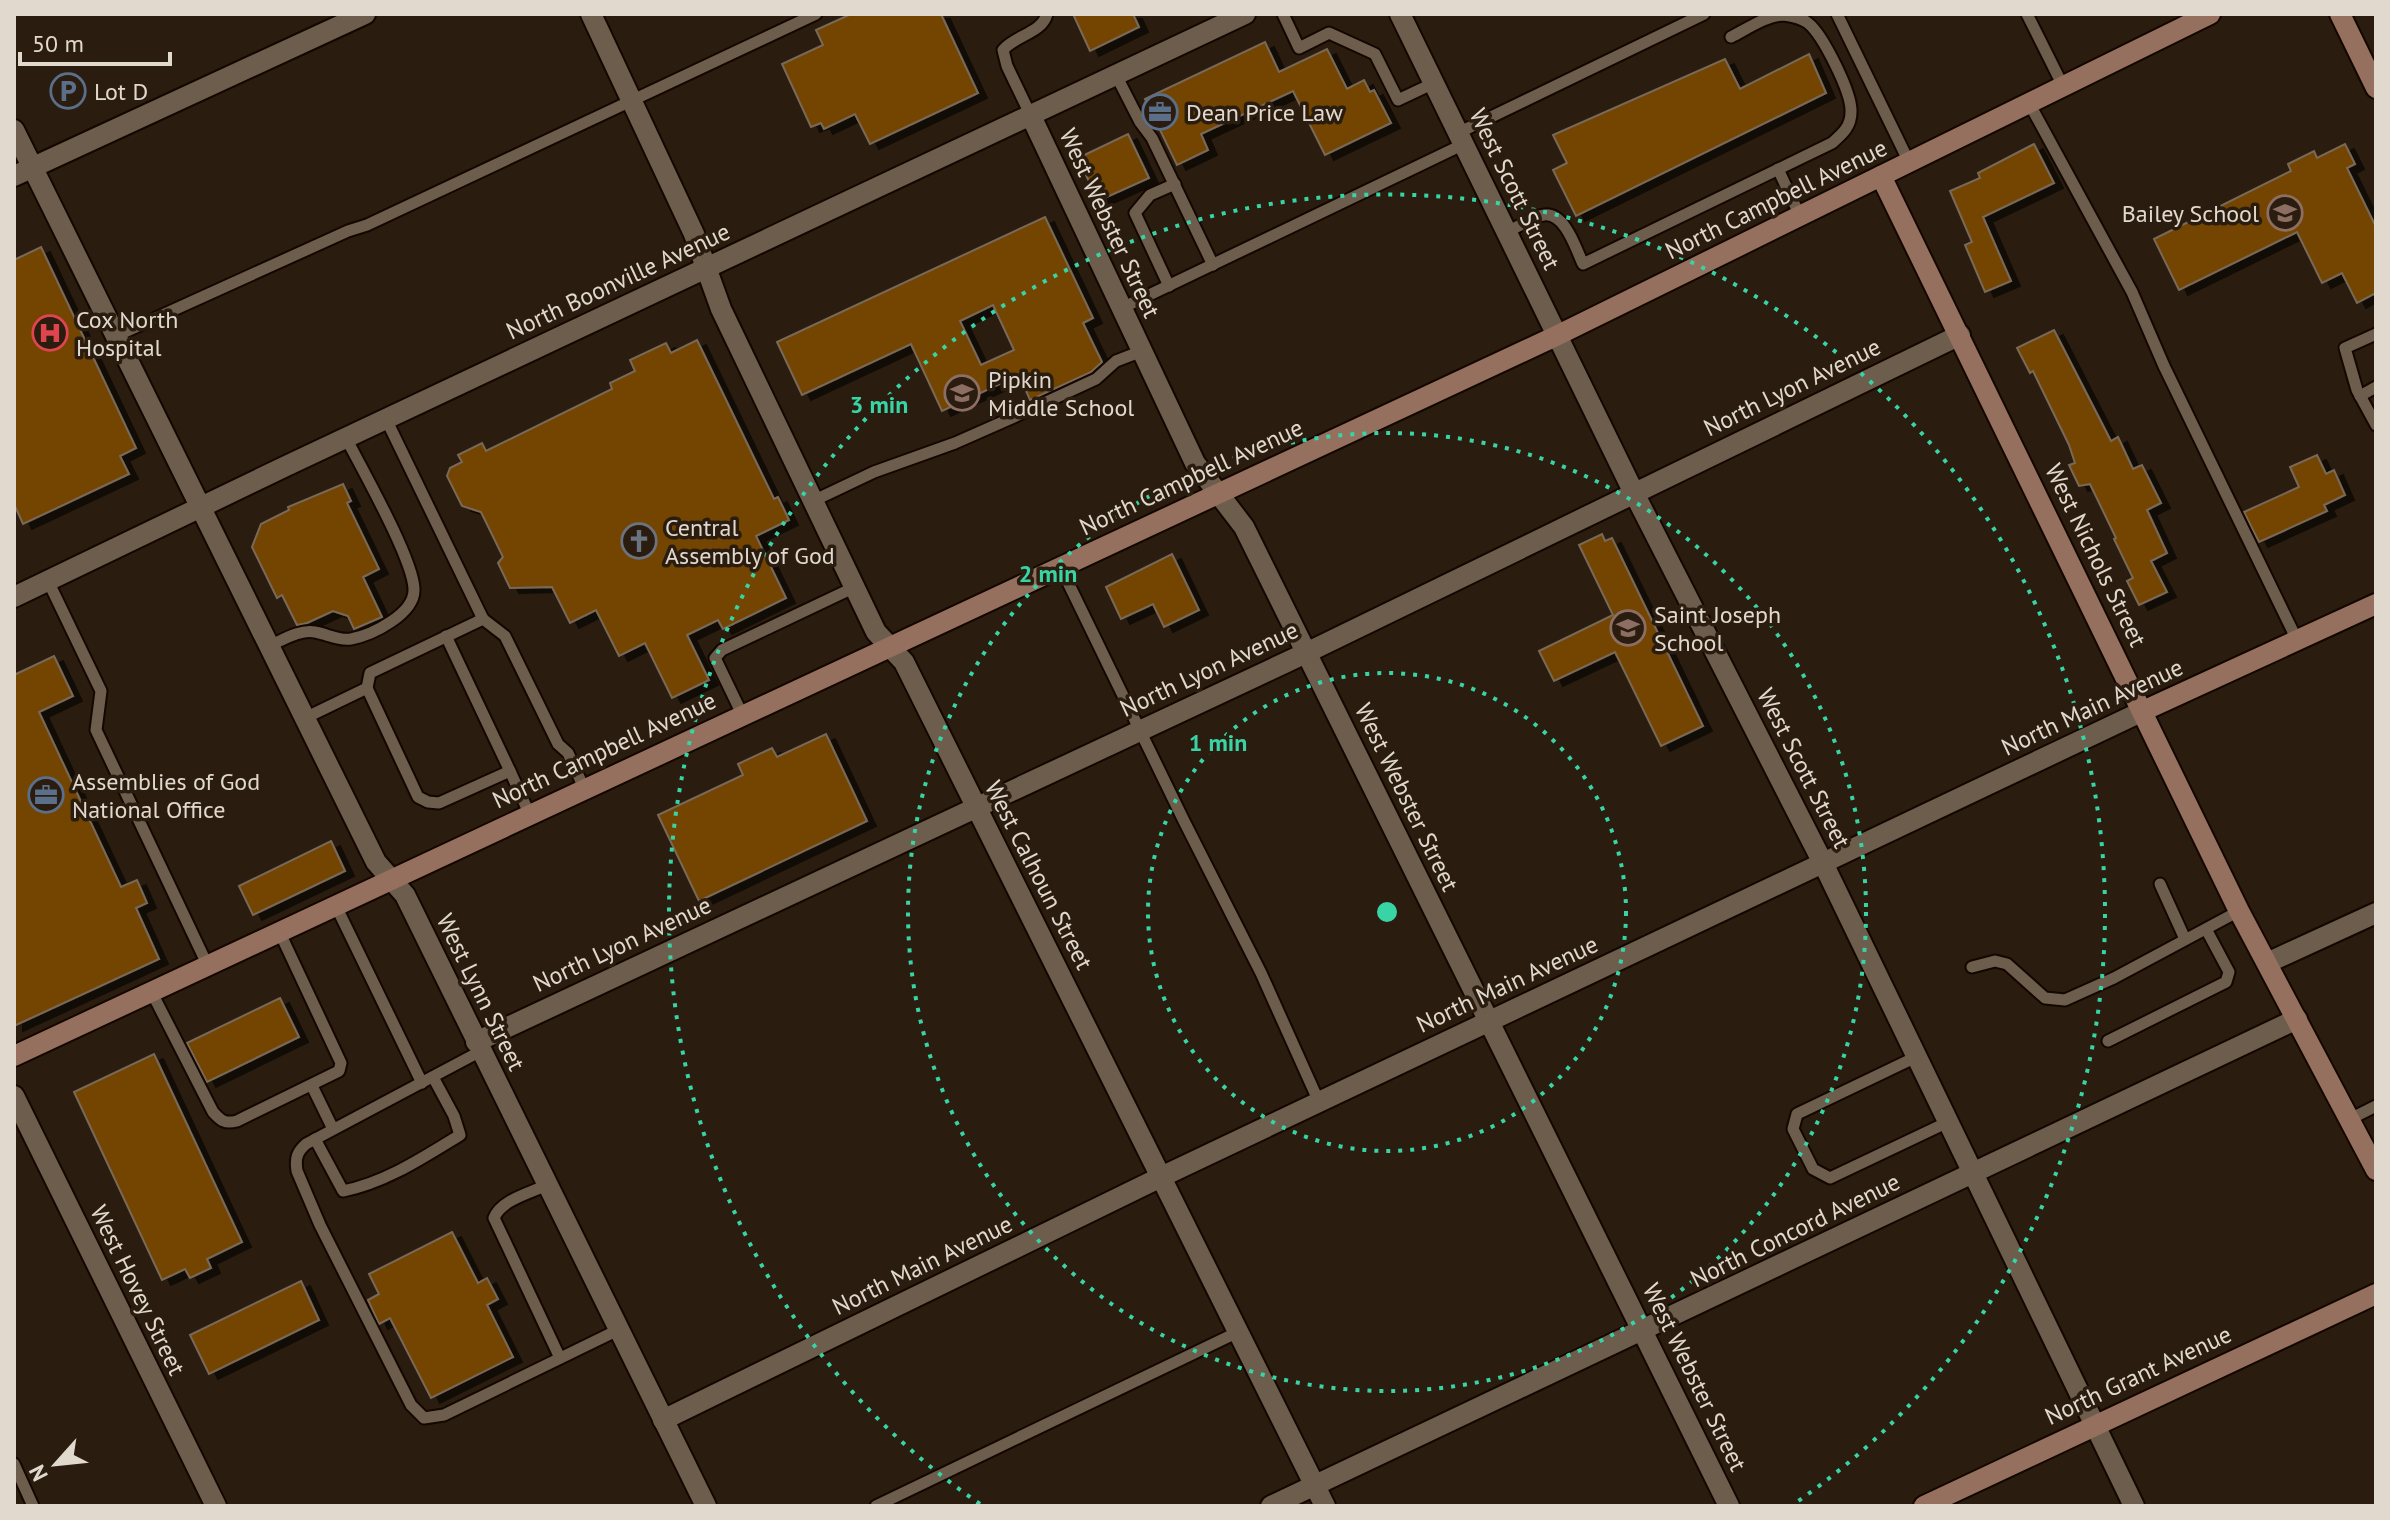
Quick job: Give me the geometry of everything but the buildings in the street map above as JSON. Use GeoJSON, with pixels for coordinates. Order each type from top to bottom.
{"type":"FeatureCollection","features":[{"type":"Feature","properties":{"kind":"main road","name":"North Campbell Avenue"},"geometry":{"type":"LineString","coordinates":[[14,1056],[1556,336],[2210,14]]}},
{"type":"Feature","properties":{"kind":"main road"},"geometry":{"type":"LineString","coordinates":[[2340,14],[2376,88]]}},
{"type":"Feature","properties":{"kind":"main road","name":"West Nichols Street"},"geometry":{"type":"LineString","coordinates":[[1881,176],[2239,911],[2376,1170]]}},
{"type":"Feature","properties":{"kind":"main road","name":"North Main Avenue"},"geometry":{"type":"LineString","coordinates":[[2143,711],[2376,604]]}},
{"type":"Feature","properties":{"kind":"main road","name":"North Grant Avenue"},"geometry":{"type":"LineString","coordinates":[[1924,1506],[2376,1294]]}},
{"type":"Feature","properties":{"kind":"street"},"geometry":{"type":"LineString","coordinates":[[23,172],[365,14]]}},
{"type":"Feature","properties":{"kind":"street","name":"West Calhoun Street"},"geometry":{"type":"LineString","coordinates":[[591,14],[694,234],[721,309],[876,632],[904,662],[1325,1506]]}},
{"type":"Feature","properties":{"kind":"street","name":"North Boonville Avenue"},"geometry":{"type":"LineString","coordinates":[[14,597],[1245,14]]}},
{"type":"Feature","properties":{"kind":"street","name":"West Scott Street"},"geometry":{"type":"LineString","coordinates":[[1400,14],[1634,493],[1823,863],[2134,1506]]}},
{"type":"Feature","properties":{"kind":"street","name":"West Webster Street"},"geometry":{"type":"LineString","coordinates":[[1031,116],[1195,463],[1244,527],[1729,1506]]}},
{"type":"Feature","properties":{"kind":"street","name":"West Lynn Street"},"geometry":{"type":"LineString","coordinates":[[14,130],[23,172],[116,336],[376,862],[405,895],[706,1506]]}},
{"type":"Feature","properties":{"kind":"street","name":"North Lyon Avenue"},"geometry":{"type":"LineString","coordinates":[[478,1047],[975,806],[1306,653],[1960,335]]}},
{"type":"Feature","properties":{"kind":"street","name":"North Main Avenue"},"geometry":{"type":"LineString","coordinates":[[663,1420],[1161,1177],[2143,711]]}},
{"type":"Feature","properties":{"kind":"street"},"geometry":{"type":"LineString","coordinates":[[2267,963],[2376,913]]}},
{"type":"Feature","properties":{"kind":"street","name":"North Concord Avenue"},"geometry":{"type":"LineString","coordinates":[[1271,1506],[2297,1019]]}},
{"type":"Feature","properties":{"kind":"street","name":"West Hovey Street"},"geometry":{"type":"LineString","coordinates":[[14,1096],[216,1506]]}},
{"type":"Feature","properties":{"kind":"lane"},"geometry":{"type":"LineString","coordinates":[[116,336],[367,225],[816,14]]}},
{"type":"Feature","properties":{"kind":"lane"},"geometry":{"type":"LineString","coordinates":[[1031,116],[1007,66],[1003,50],[1015,39],[1041,25],[1047,14]]}},
{"type":"Feature","properties":{"kind":"lane"},"geometry":{"type":"LineString","coordinates":[[1283,14],[1299,48],[1329,33],[1375,54],[1398,100],[1434,83]]}},
{"type":"Feature","properties":{"kind":"lane"},"geometry":{"type":"LineString","coordinates":[[1122,308],[1213,265],[1704,14]]}},
{"type":"Feature","properties":{"kind":"lane"},"geometry":{"type":"LineString","coordinates":[[1837,14],[1909,162]]}},
{"type":"Feature","properties":{"kind":"lane"},"geometry":{"type":"LineString","coordinates":[[2027,14],[2063,86]]}},
{"type":"Feature","properties":{"kind":"lane"},"geometry":{"type":"LineString","coordinates":[[1508,232],[1543,214],[1553,217],[1565,226],[1583,264],[1832,143],[1847,130],[1852,112],[1848,93],[1819,34],[1805,21],[1783,15],[1731,37]]}},
{"type":"Feature","properties":{"kind":"lane"},"geometry":{"type":"LineString","coordinates":[[1116,75],[1140,122],[1152,138],[1213,265]]}},
{"type":"Feature","properties":{"kind":"lane"},"geometry":{"type":"LineString","coordinates":[[2029,103],[2132,292],[2164,366],[2297,640]]}},
{"type":"Feature","properties":{"kind":"lane"},"geometry":{"type":"LineString","coordinates":[[1778,169],[1800,216]]}},
{"type":"Feature","properties":{"kind":"lane"},"geometry":{"type":"LineString","coordinates":[[1169,286],[1135,213],[1150,195],[1175,184]]}},
{"type":"Feature","properties":{"kind":"lane"},"geometry":{"type":"LineString","coordinates":[[2376,334],[2345,348],[2360,396],[2376,425]]}},
{"type":"Feature","properties":{"kind":"lane"},"geometry":{"type":"LineString","coordinates":[[813,501],[874,472],[955,443],[1016,416],[1096,379],[1116,361],[1142,351]]}},
{"type":"Feature","properties":{"kind":"lane"},"geometry":{"type":"LineString","coordinates":[[2360,396],[2376,387]]}},
{"type":"Feature","properties":{"kind":"lane"},"geometry":{"type":"LineString","coordinates":[[386,419],[483,619],[505,636],[558,744],[568,753],[584,788]]}},
{"type":"Feature","properties":{"kind":"lane"},"geometry":{"type":"LineString","coordinates":[[269,646],[312,631],[347,640],[364,636],[402,615],[410,606],[414,589],[405,557],[346,438]]}},
{"type":"Feature","properties":{"kind":"lane"},"geometry":{"type":"LineString","coordinates":[[1060,566],[1261,973],[1319,1102]]}},
{"type":"Feature","properties":{"kind":"lane"},"geometry":{"type":"LineString","coordinates":[[48,581],[101,691],[96,730],[207,964]]}},
{"type":"Feature","properties":{"kind":"lane"},"geometry":{"type":"LineString","coordinates":[[742,714],[715,658],[722,650],[855,587]]}},
{"type":"Feature","properties":{"kind":"lane"},"geometry":{"type":"LineString","coordinates":[[483,619],[370,673],[367,688],[418,797],[439,803],[510,771]]}},
{"type":"Feature","properties":{"kind":"lane"},"geometry":{"type":"LineString","coordinates":[[446,636],[529,813]]}},
{"type":"Feature","properties":{"kind":"lane"},"geometry":{"type":"LineString","coordinates":[[305,718],[367,688]]}},
{"type":"Feature","properties":{"kind":"lane"},"geometry":{"type":"LineString","coordinates":[[2160,884],[2185,939]]}},
{"type":"Feature","properties":{"kind":"lane"},"geometry":{"type":"LineString","coordinates":[[315,1139],[343,1191],[359,1188],[423,1158],[460,1135],[454,1116],[427,1080],[335,904]]}},
{"type":"Feature","properties":{"kind":"lane"},"geometry":{"type":"LineString","coordinates":[[1972,967],[1995,961],[2007,964],[2045,998],[2065,1000],[2114,978],[2239,911]]}},
{"type":"Feature","properties":{"kind":"lane"},"geometry":{"type":"LineString","coordinates":[[2108,1041],[2226,982],[2229,972],[2206,929]]}},
{"type":"Feature","properties":{"kind":"lane"},"geometry":{"type":"LineString","coordinates":[[151,991],[220,1120],[228,1123],[237,1121],[312,1086],[339,1071],[341,1063],[279,931]]}},
{"type":"Feature","properties":{"kind":"lane"},"geometry":{"type":"LineString","coordinates":[[478,1047],[427,1080],[298,1151],[295,1161],[297,1171],[320,1225],[418,1413],[424,1418],[444,1415],[618,1330]]}},
{"type":"Feature","properties":{"kind":"lane"},"geometry":{"type":"LineString","coordinates":[[1916,1057],[1797,1114],[1793,1129],[1813,1169],[1830,1178],[1948,1122]]}},
{"type":"Feature","properties":{"kind":"lane"},"geometry":{"type":"LineString","coordinates":[[312,1086],[333,1129]]}},
{"type":"Feature","properties":{"kind":"lane"},"geometry":{"type":"LineString","coordinates":[[2350,1119],[2376,1106]]}},
{"type":"Feature","properties":{"kind":"lane"},"geometry":{"type":"LineString","coordinates":[[547,1185],[504,1205],[497,1210],[494,1218],[560,1358]]}},
{"type":"Feature","properties":{"kind":"lane"},"geometry":{"type":"LineString","coordinates":[[876,1506],[1238,1332]]}},
{"type":"Feature","properties":{"kind":"lane"},"geometry":{"type":"LineString","coordinates":[[14,1464],[33,1506]]}},
{"type":"Feature","properties":{"kind":"place","name":"Lot D"},"geometry":{"type":"Point","coordinates":[68,91]}},
{"type":"Feature","properties":{"kind":"place","name":"Dean Price Law"},"geometry":{"type":"Point","coordinates":[1160,112]}},
{"type":"Feature","properties":{"kind":"place","name":"Bailey School"},"geometry":{"type":"Point","coordinates":[2285,213]}},
{"type":"Feature","properties":{"kind":"place","name":"Cox North Hospital"},"geometry":{"type":"Point","coordinates":[50,333]}},
{"type":"Feature","properties":{"kind":"place","name":"Pipkin Middle School"},"geometry":{"type":"Point","coordinates":[962,393]}},
{"type":"Feature","properties":{"kind":"place","name":"Central Assembly of God"},"geometry":{"type":"Point","coordinates":[639,541]}},
{"type":"Feature","properties":{"kind":"place","name":"Saint Joseph School"},"geometry":{"type":"Point","coordinates":[1628,628]}},
{"type":"Feature","properties":{"kind":"place","name":"Assemblies of God National Office"},"geometry":{"type":"Point","coordinates":[46,795]}}]}
